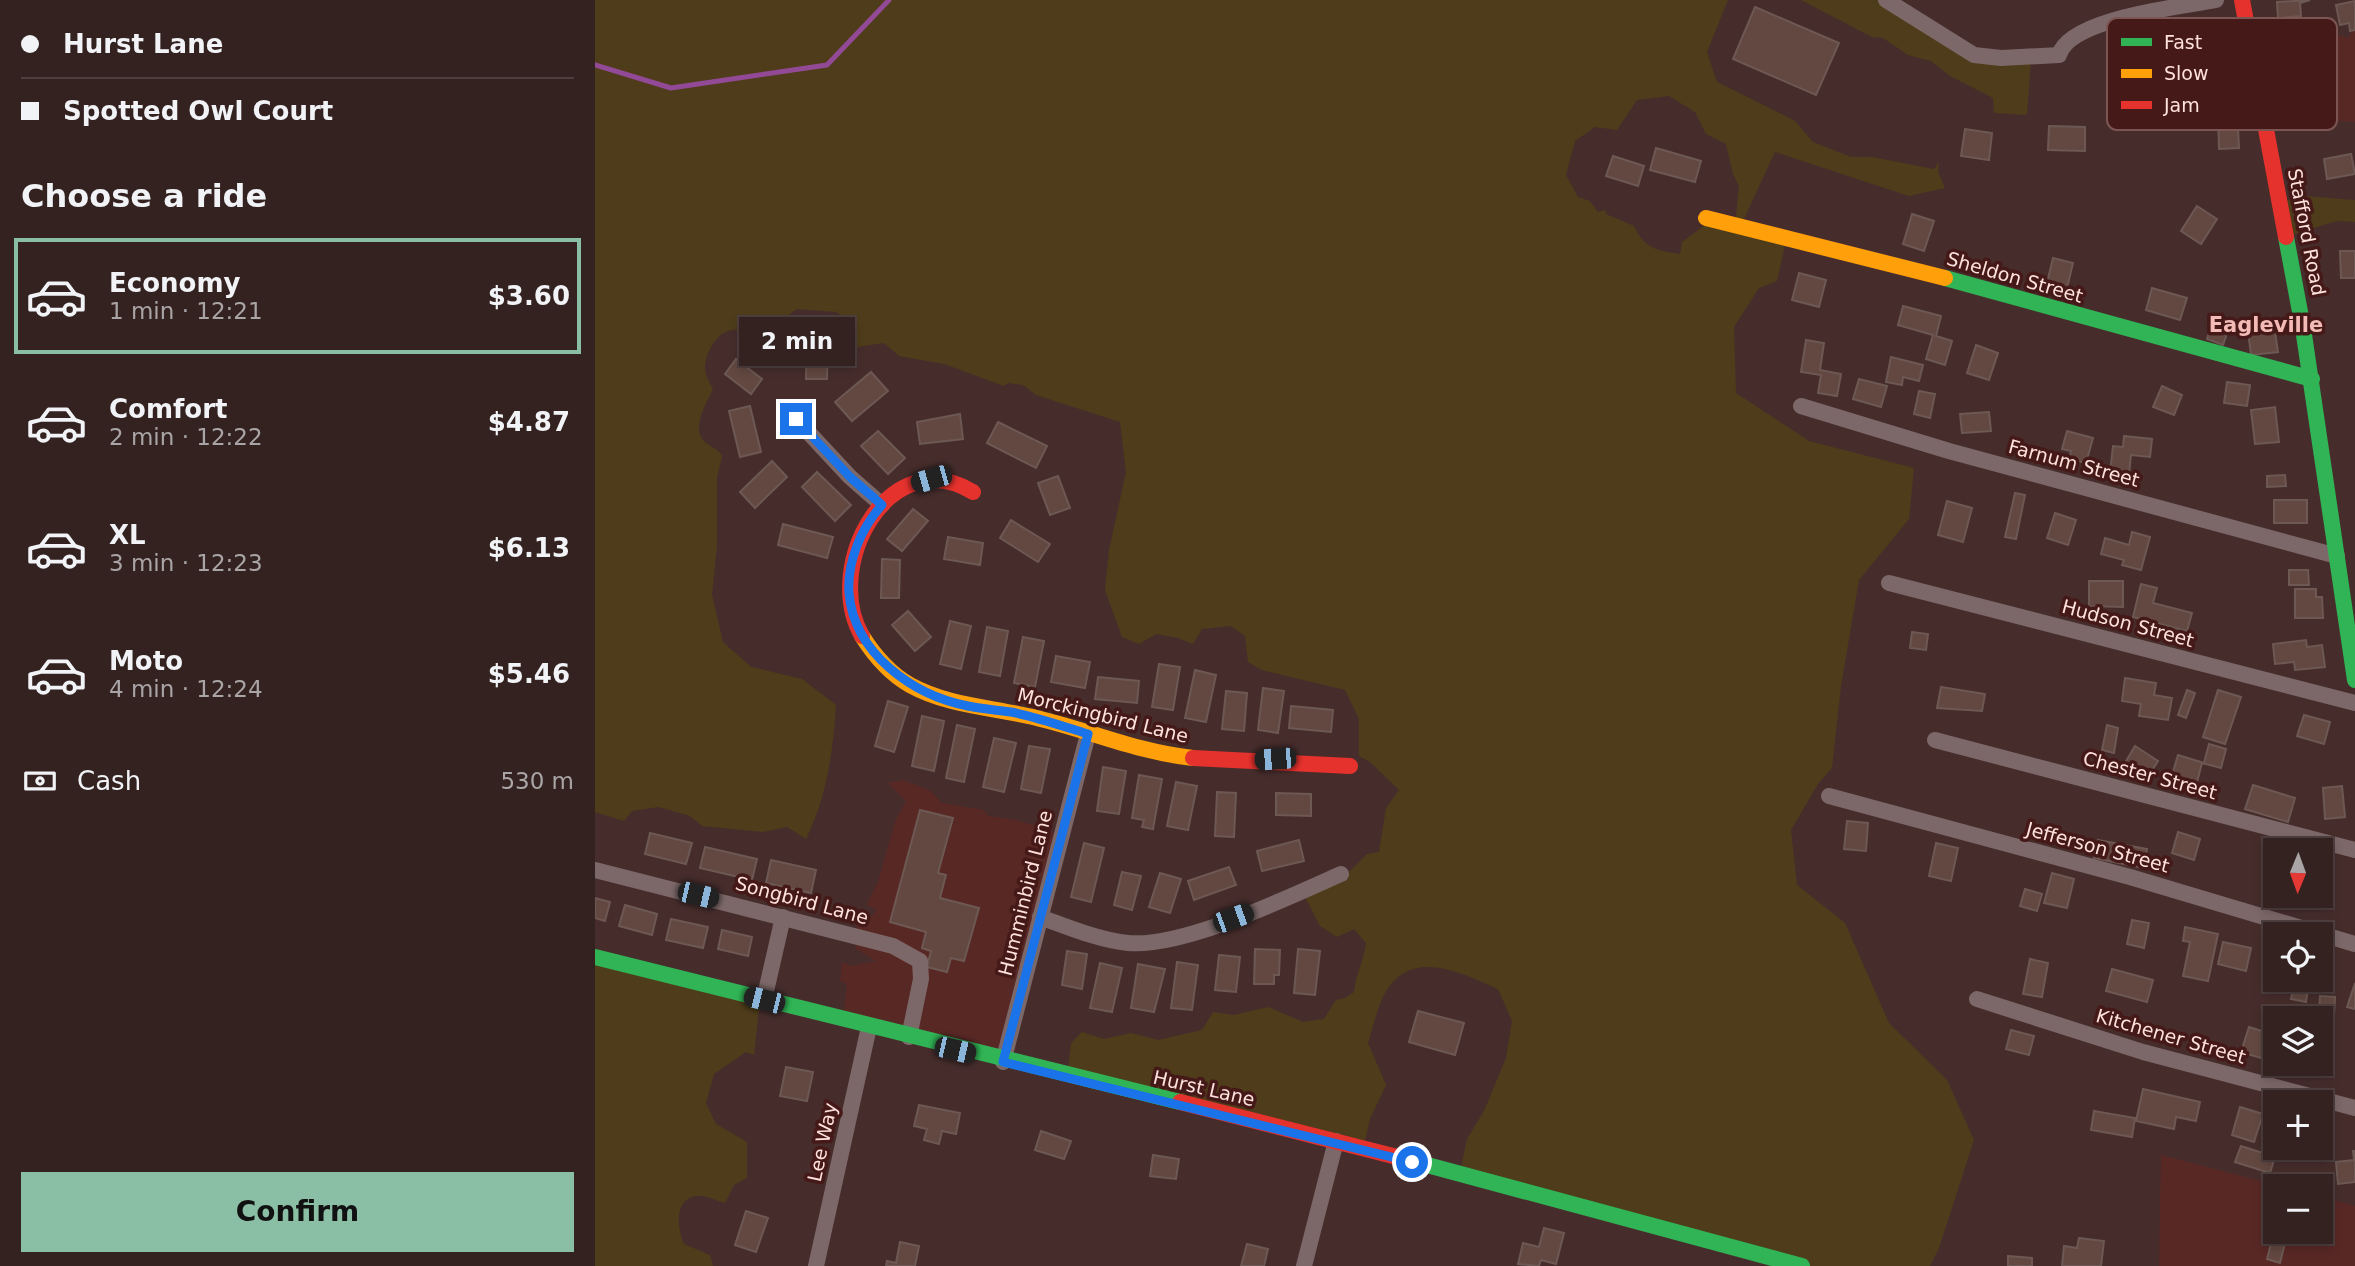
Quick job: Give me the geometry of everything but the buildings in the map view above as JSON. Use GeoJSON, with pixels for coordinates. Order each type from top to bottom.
{"type":"FeatureCollection","features":[{"type":"Feature","properties":{"kind":"street"},"geometry":{"type":"LineString","coordinates":[[1886,0],[1974,55],[2001,58],[2059,55],[2062,46],[2078,33],[2107,23]]}},
{"type":"Feature","properties":{"kind":"street"},"geometry":{"type":"LineString","coordinates":[[2129,18],[2216,0]]}},
{"type":"Feature","properties":{"kind":"street","name":"Stafford Road"},"geometry":{"type":"LineString","coordinates":[[2242,0],[2245,18]]}},
{"type":"Feature","properties":{"kind":"street","name":"Stafford Road"},"geometry":{"type":"LineString","coordinates":[[2266,130],[2312,379],[2355,680]]}},
{"type":"Feature","properties":{"kind":"street","name":"Sheldon Street"},"geometry":{"type":"LineString","coordinates":[[1706,218],[1800,239],[2312,379]]}},
{"type":"Feature","properties":{"kind":"street","name":"Farnum Street"},"geometry":{"type":"LineString","coordinates":[[1801,406],[1949,451],[2337,556]]}},
{"type":"Feature","properties":{"kind":"street"},"geometry":{"type":"LineString","coordinates":[[796,419],[850,477],[882,505]]}},
{"type":"Feature","properties":{"kind":"street","name":"Morckingbird Lane"},"geometry":{"type":"LineString","coordinates":[[973,492],[950,480],[931,479],[891,495],[863,533],[852,558],[849,587],[851,612],[878,656],[910,685],[966,706],[1033,718],[1172,756],[1227,762],[1275,759],[1350,766]]}},
{"type":"Feature","properties":{"kind":"street","name":"Hudson Street"},"geometry":{"type":"LineString","coordinates":[[1889,583],[2355,703]]}},
{"type":"Feature","properties":{"kind":"street","name":"Humminbird Lane"},"geometry":{"type":"LineString","coordinates":[[1003,1062],[1088,734]]}},
{"type":"Feature","properties":{"kind":"street","name":"Chester Street"},"geometry":{"type":"LineString","coordinates":[[1935,740],[2355,850]]}},
{"type":"Feature","properties":{"kind":"street","name":"Jefferson Street"},"geometry":{"type":"LineString","coordinates":[[1829,796],[2130,877],[2355,944]]}},
{"type":"Feature","properties":{"kind":"street","name":"Songbird Lane"},"geometry":{"type":"LineString","coordinates":[[595,870],[893,946],[920,961],[921,979],[909,1037]]}},
{"type":"Feature","properties":{"kind":"street"},"geometry":{"type":"LineString","coordinates":[[1040,917],[1083,933],[1128,943],[1159,942],[1188,935],[1277,902],[1341,874]]}},
{"type":"Feature","properties":{"kind":"street"},"geometry":{"type":"LineString","coordinates":[[764,1000],[783,917]]}},
{"type":"Feature","properties":{"kind":"street","name":"Hurst Lane"},"geometry":{"type":"LineString","coordinates":[[595,957],[1003,1062],[1336,1141],[1802,1266]]}},
{"type":"Feature","properties":{"kind":"street","name":"Kitchener Street"},"geometry":{"type":"LineString","coordinates":[[1976,999],[2153,1054],[2355,1108]]}},
{"type":"Feature","properties":{"kind":"street","name":"Lee Way"},"geometry":{"type":"LineString","coordinates":[[816,1266],[869,1027]]}},
{"type":"Feature","properties":{"kind":"street"},"geometry":{"type":"LineString","coordinates":[[1304,1266],[1336,1141]]}},
{"type":"Feature","properties":{"kind":"shaded area"},"geometry":{"type":"Polygon","coordinates":[[[595,0],[1728,0],[1707,52],[1717,82],[1795,121],[1813,142],[1851,157],[1872,157],[1934,169],[1939,162],[1938,172],[1945,188],[1909,196],[1775,152],[1743,221],[1786,240],[1777,281],[1759,288],[1734,327],[1736,393],[1809,441],[1914,468],[1909,519],[1859,580],[1841,686],[1832,768],[1818,784],[1791,830],[1797,885],[1845,923],[1889,1023],[1947,1080],[1974,1140],[1939,1248],[1930,1266],[1790,1266],[1459,1177],[1467,1139],[1484,1111],[1506,1058],[1512,1021],[1498,989],[1468,976],[1436,967],[1421,967],[1394,981],[1376,1014],[1368,1043],[1386,1085],[1370,1119],[1365,1141],[1067,1078],[1071,1043],[1082,1032],[1104,1039],[1131,1033],[1158,1040],[1202,1030],[1213,1012],[1234,1015],[1268,1007],[1303,1022],[1324,1019],[1336,1000],[1354,992],[1366,943],[1354,929],[1337,937],[1320,926],[1304,895],[1347,874],[1367,854],[1379,852],[1386,808],[1399,790],[1370,762],[1359,756],[1359,719],[1345,690],[1262,670],[1248,662],[1245,636],[1231,626],[1202,629],[1193,644],[1156,634],[1139,644],[1122,637],[1105,590],[1109,550],[1126,472],[1120,422],[1036,395],[1023,385],[1008,383],[1004,386],[944,364],[899,356],[884,343],[857,347],[848,319],[836,312],[797,309],[777,323],[774,340],[777,351],[743,331],[732,330],[716,339],[707,356],[705,371],[713,389],[699,423],[701,437],[722,456],[717,477],[717,545],[712,595],[723,642],[751,667],[802,679],[836,705],[828,774],[806,839],[787,827],[763,832],[702,826],[690,816],[659,807],[632,811],[624,821],[595,812],[595,0]],[[1669,96],[1637,100],[1617,130],[1595,127],[1575,141],[1566,175],[1578,197],[1590,201],[1598,212],[1605,210],[1606,214],[1634,226],[1642,239],[1652,247],[1672,253],[1680,254],[1682,242],[1709,222],[1735,226],[1739,186],[1733,174],[1726,144],[1706,134],[1695,112],[1669,96]]]}},
{"type":"Feature","properties":{"kind":"shaded area"},"geometry":{"type":"Polygon","coordinates":[[[1801,0],[1878,0],[1944,45],[2031,59],[2027,115],[1994,113],[1993,98],[1950,76],[1931,61],[1908,55],[1883,38],[1872,37],[1801,0]]]}},
{"type":"Feature","properties":{"kind":"shaded area"},"geometry":{"type":"Polygon","coordinates":[[[2355,26],[2355,122],[2337,121],[2337,34],[2348,38],[2355,26]]]}},
{"type":"Feature","properties":{"kind":"shaded area"},"geometry":{"type":"Polygon","coordinates":[[[2305,196],[2355,200],[2355,222],[2337,221],[2288,236],[2285,201],[2305,196]]]}},
{"type":"Feature","properties":{"kind":"shaded area"},"geometry":{"type":"Polygon","coordinates":[[[903,780],[931,791],[942,803],[984,810],[988,816],[1016,820],[1061,834],[1005,1063],[843,1019],[847,984],[840,981],[842,962],[852,966],[876,961],[856,949],[857,920],[871,917],[877,910],[867,905],[868,901],[878,882],[895,822],[906,801],[888,783],[903,780]]]}},
{"type":"Feature","properties":{"kind":"shaded area"},"geometry":{"type":"Polygon","coordinates":[[[595,961],[760,1001],[754,1055],[746,1052],[714,1074],[706,1103],[716,1124],[747,1142],[747,1178],[734,1185],[725,1203],[706,1197],[694,1197],[682,1205],[680,1212],[681,1237],[684,1244],[710,1255],[713,1266],[595,1266],[595,961]]]}},
{"type":"Feature","properties":{"kind":"shaded area"},"geometry":{"type":"Polygon","coordinates":[[[2161,1155],[2263,1182],[2263,1244],[2333,1244],[2333,1200],[2355,1206],[2355,1266],[2159,1266],[2161,1155]]]}},
{"type":"Feature","properties":{"kind":"waterway"},"geometry":{"type":"LineString","coordinates":[[595,65],[671,88],[827,65],[889,0]]}},
{"type":"Feature","properties":{"kind":"traffic: fast"},"geometry":{"type":"LineString","coordinates":[[2286,237],[2303,328],[2355,680]]}},
{"type":"Feature","properties":{"kind":"traffic: fast"},"geometry":{"type":"LineString","coordinates":[[1945,278],[2312,379]]}},
{"type":"Feature","properties":{"kind":"traffic: fast"},"geometry":{"type":"LineString","coordinates":[[595,957],[1180,1102]]}},
{"type":"Feature","properties":{"kind":"traffic: fast"},"geometry":{"type":"LineString","coordinates":[[1405,1159],[1802,1266]]}},
{"type":"Feature","properties":{"kind":"traffic: slow"},"geometry":{"type":"LineString","coordinates":[[1706,218],[1945,278]]}},
{"type":"Feature","properties":{"kind":"traffic: slow"},"geometry":{"type":"LineString","coordinates":[[862,636],[877,657],[895,675],[924,692],[967,705],[1049,721],[1151,751],[1193,758]]}},
{"type":"Feature","properties":{"kind":"traffic: jam"},"geometry":{"type":"LineString","coordinates":[[2242,0],[2245,18]]}},
{"type":"Feature","properties":{"kind":"traffic: jam"},"geometry":{"type":"LineString","coordinates":[[2266,130],[2286,237]]}},
{"type":"Feature","properties":{"kind":"traffic: jam"},"geometry":{"type":"LineString","coordinates":[[862,636],[852,608],[851,577],[857,546],[871,519],[890,497],[915,483],[942,481],[973,492]]}},
{"type":"Feature","properties":{"kind":"traffic: jam"},"geometry":{"type":"LineString","coordinates":[[1193,758],[1350,766]]}},
{"type":"Feature","properties":{"kind":"traffic: jam"},"geometry":{"type":"LineString","coordinates":[[1180,1102],[1405,1159]]}},
{"type":"Feature","properties":{"kind":"district","name":"Eagleville"},"geometry":{"type":"Point","coordinates":[2266,325]}},
{"type":"Feature","properties":{"kind":"route"},"geometry":{"type":"LineString","coordinates":[[796,419],[850,477],[882,505],[863,533],[852,558],[849,587],[851,612],[860,631],[891,670],[910,685],[966,706],[1010,712],[1088,734],[1063,821],[1003,1062],[1336,1141],[1412,1162]]}}]}
